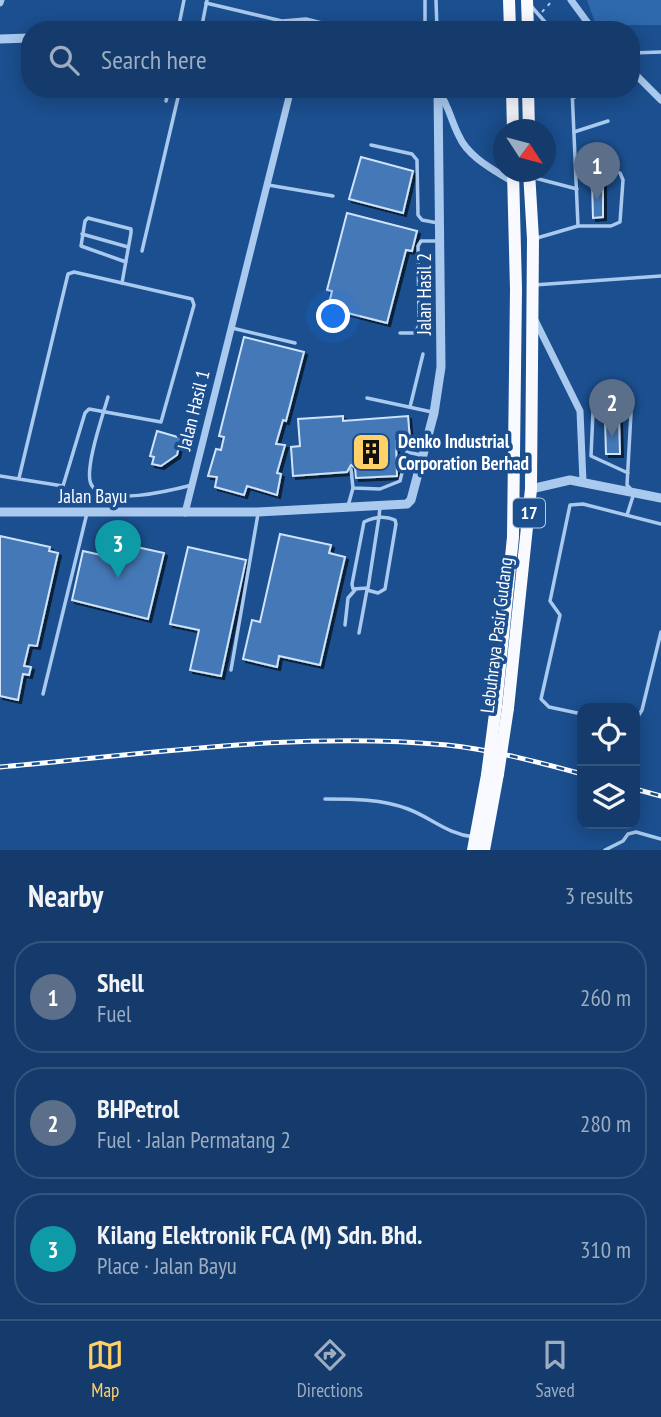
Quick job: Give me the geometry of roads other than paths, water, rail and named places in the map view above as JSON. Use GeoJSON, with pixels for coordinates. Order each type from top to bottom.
{"type":"FeatureCollection","features":[{"type":"Feature","properties":{"kind":"highway"},"geometry":{"type":"LineString","coordinates":[[509,0],[510,21]]}},
{"type":"Feature","properties":{"kind":"highway"},"geometry":{"type":"LineString","coordinates":[[527,1],[528,21]]}},
{"type":"Feature","properties":{"kind":"highway"},"geometry":{"type":"LineString","coordinates":[[512,98],[513,119]]}},
{"type":"Feature","properties":{"kind":"highway"},"geometry":{"type":"LineString","coordinates":[[528,98],[529,119]]}},
{"type":"Feature","properties":{"kind":"highway","name":"Lebuhraya Pasir Gudang"},"geometry":{"type":"LineString","coordinates":[[502,707],[513,537],[516,301],[513,182]]}},
{"type":"Feature","properties":{"kind":"highway","name":"Lebuhraya Pasir Gudang"},"geometry":{"type":"LineString","coordinates":[[479,846],[502,707],[531,489],[533,239],[529,182]]}},
{"type":"Feature","properties":{"kind":"street"},"geometry":{"type":"LineString","coordinates":[[572,0],[587,21]]}},
{"type":"Feature","properties":{"kind":"street"},"geometry":{"type":"LineString","coordinates":[[0,38],[21,38]]}},
{"type":"Feature","properties":{"kind":"street"},"geometry":{"type":"LineString","coordinates":[[640,79],[661,100]]}},
{"type":"Feature","properties":{"kind":"street","name":"Jalan Hasil 1"},"geometry":{"type":"LineString","coordinates":[[185,513],[289,98]]}},
{"type":"Feature","properties":{"kind":"street","name":"Jalan Hasil 2"},"geometry":{"type":"LineString","coordinates":[[379,512],[402,506],[413,495],[434,412],[441,367],[439,98]]}},
{"type":"Feature","properties":{"kind":"street"},"geometry":{"type":"LineString","coordinates":[[444,98],[460,140],[474,155],[493,166]]}},
{"type":"Feature","properties":{"kind":"street"},"geometry":{"type":"LineString","coordinates":[[533,316],[580,411],[583,482]]}},
{"type":"Feature","properties":{"kind":"street"},"geometry":{"type":"LineString","coordinates":[[531,489],[570,480],[661,498]]}},
{"type":"Feature","properties":{"kind":"street"},"geometry":{"type":"LineString","coordinates":[[185,513],[348,508],[379,512]]}},
{"type":"Feature","properties":{"kind":"street","name":"Jalan Bayu"},"geometry":{"type":"LineString","coordinates":[[0,512],[185,513]]}},
{"type":"Feature","properties":{"kind":"lane"},"geometry":{"type":"LineString","coordinates":[[180,21],[184,0]]}},
{"type":"Feature","properties":{"kind":"lane"},"geometry":{"type":"LineString","coordinates":[[425,0],[425,21]]}},
{"type":"Feature","properties":{"kind":"lane"},"geometry":{"type":"LineString","coordinates":[[436,0],[437,21]]}},
{"type":"Feature","properties":{"kind":"lane"},"geometry":{"type":"LineString","coordinates":[[527,1],[544,21]]}},
{"type":"Feature","properties":{"kind":"lane"},"geometry":{"type":"LineString","coordinates":[[203,21],[207,2],[282,21],[314,21]]}},
{"type":"Feature","properties":{"kind":"lane"},"geometry":{"type":"LineString","coordinates":[[640,53],[661,52]]}},
{"type":"Feature","properties":{"kind":"lane"},"geometry":{"type":"LineString","coordinates":[[142,251],[178,98]]}},
{"type":"Feature","properties":{"kind":"lane"},"geometry":{"type":"LineString","coordinates":[[573,98],[578,226]]}},
{"type":"Feature","properties":{"kind":"lane"},"geometry":{"type":"LineString","coordinates":[[574,132],[608,121]]}},
{"type":"Feature","properties":{"kind":"lane"},"geometry":{"type":"LineString","coordinates":[[371,145],[412,154],[417,160],[418,215],[422,220],[440,223]]}},
{"type":"Feature","properties":{"kind":"lane"},"geometry":{"type":"LineString","coordinates":[[533,239],[578,226],[611,226],[620,222],[623,180],[620,173],[614,170],[576,176]]}},
{"type":"Feature","properties":{"kind":"lane"},"geometry":{"type":"LineString","coordinates":[[554,182],[576,189]]}},
{"type":"Feature","properties":{"kind":"lane"},"geometry":{"type":"LineString","coordinates":[[266,185],[333,197]]}},
{"type":"Feature","properties":{"kind":"lane"},"geometry":{"type":"LineString","coordinates":[[122,283],[126,262],[131,229],[88,218],[80,242],[84,248],[126,262]]}},
{"type":"Feature","properties":{"kind":"lane"},"geometry":{"type":"LineString","coordinates":[[82,234],[128,247]]}},
{"type":"Feature","properties":{"kind":"lane"},"geometry":{"type":"LineString","coordinates":[[400,333],[415,333],[420,320],[418,246],[421,241],[441,241]]}},
{"type":"Feature","properties":{"kind":"lane"},"geometry":{"type":"LineString","coordinates":[[0,476],[63,486],[85,411],[104,411],[157,422],[162,420],[194,305],[190,298],[74,272],[68,274],[19,478]]}},
{"type":"Feature","properties":{"kind":"lane"},"geometry":{"type":"LineString","coordinates":[[533,285],[661,276]]}},
{"type":"Feature","properties":{"kind":"lane"},"geometry":{"type":"LineString","coordinates":[[232,328],[295,343]]}},
{"type":"Feature","properties":{"kind":"lane"},"geometry":{"type":"LineString","coordinates":[[410,407],[423,354]]}},
{"type":"Feature","properties":{"kind":"lane"},"geometry":{"type":"LineString","coordinates":[[108,397],[90,470],[91,484],[96,489],[118,496],[157,495],[191,485]]}},
{"type":"Feature","properties":{"kind":"lane"},"geometry":{"type":"LineString","coordinates":[[367,398],[434,412]]}},
{"type":"Feature","properties":{"kind":"lane"},"geometry":{"type":"LineString","coordinates":[[627,515],[634,493],[627,485],[628,473],[629,406],[624,399],[607,398],[593,412],[591,456],[596,461],[628,473]]}},
{"type":"Feature","properties":{"kind":"lane"},"geometry":{"type":"LineString","coordinates":[[353,488],[392,486],[400,481],[407,452],[423,455]]}},
{"type":"Feature","properties":{"kind":"lane"},"geometry":{"type":"LineString","coordinates":[[348,508],[353,488],[351,469]]}},
{"type":"Feature","properties":{"kind":"lane"},"geometry":{"type":"LineString","coordinates":[[577,713],[549,707],[541,699],[560,615],[550,601],[570,505],[583,504],[661,524]]}},
{"type":"Feature","properties":{"kind":"lane"},"geometry":{"type":"LineString","coordinates":[[231,670],[258,512]]}},
{"type":"Feature","properties":{"kind":"lane"},"geometry":{"type":"LineString","coordinates":[[355,590],[352,584],[363,523],[379,512]]}},
{"type":"Feature","properties":{"kind":"lane"},"geometry":{"type":"LineString","coordinates":[[345,625],[348,598],[355,590],[378,593],[385,589],[395,520],[379,512]]}},
{"type":"Feature","properties":{"kind":"lane"},"geometry":{"type":"LineString","coordinates":[[359,634],[379,512]]}},
{"type":"Feature","properties":{"kind":"lane"},"geometry":{"type":"LineString","coordinates":[[43,694],[87,513]]}},
{"type":"Feature","properties":{"kind":"lane"},"geometry":{"type":"LineString","coordinates":[[640,713],[661,632]]}},
{"type":"Feature","properties":{"kind":"lane"},"geometry":{"type":"LineString","coordinates":[[325,799],[362,800],[395,805],[419,814],[446,831],[479,846]]}},
{"type":"Feature","properties":{"kind":"lane"},"geometry":{"type":"LineString","coordinates":[[605,850],[623,841],[628,834],[636,832],[661,839]]}},
{"type":"Feature","properties":{"kind":"railway"},"geometry":{"type":"LineString","coordinates":[[0,767],[280,742],[391,741],[464,747],[577,773]]}},
{"type":"Feature","properties":{"kind":"railway"},"geometry":{"type":"LineString","coordinates":[[640,790],[661,796]]}},
{"type":"Feature","properties":{"kind":"place","name":"Shell"},"geometry":{"type":"Point","coordinates":[597,200]}},
{"type":"Feature","properties":{"kind":"place","name":"BHPetrol"},"geometry":{"type":"Point","coordinates":[612,437]}},
{"type":"Feature","properties":{"kind":"place","name":"Denko Industrial Corporation Berhad"},"geometry":{"type":"Point","coordinates":[371,452]}},
{"type":"Feature","properties":{"kind":"place","name":"Kilang Elektronik FCA (M) Sdn. Bhd."},"geometry":{"type":"Point","coordinates":[118,578]}}]}
